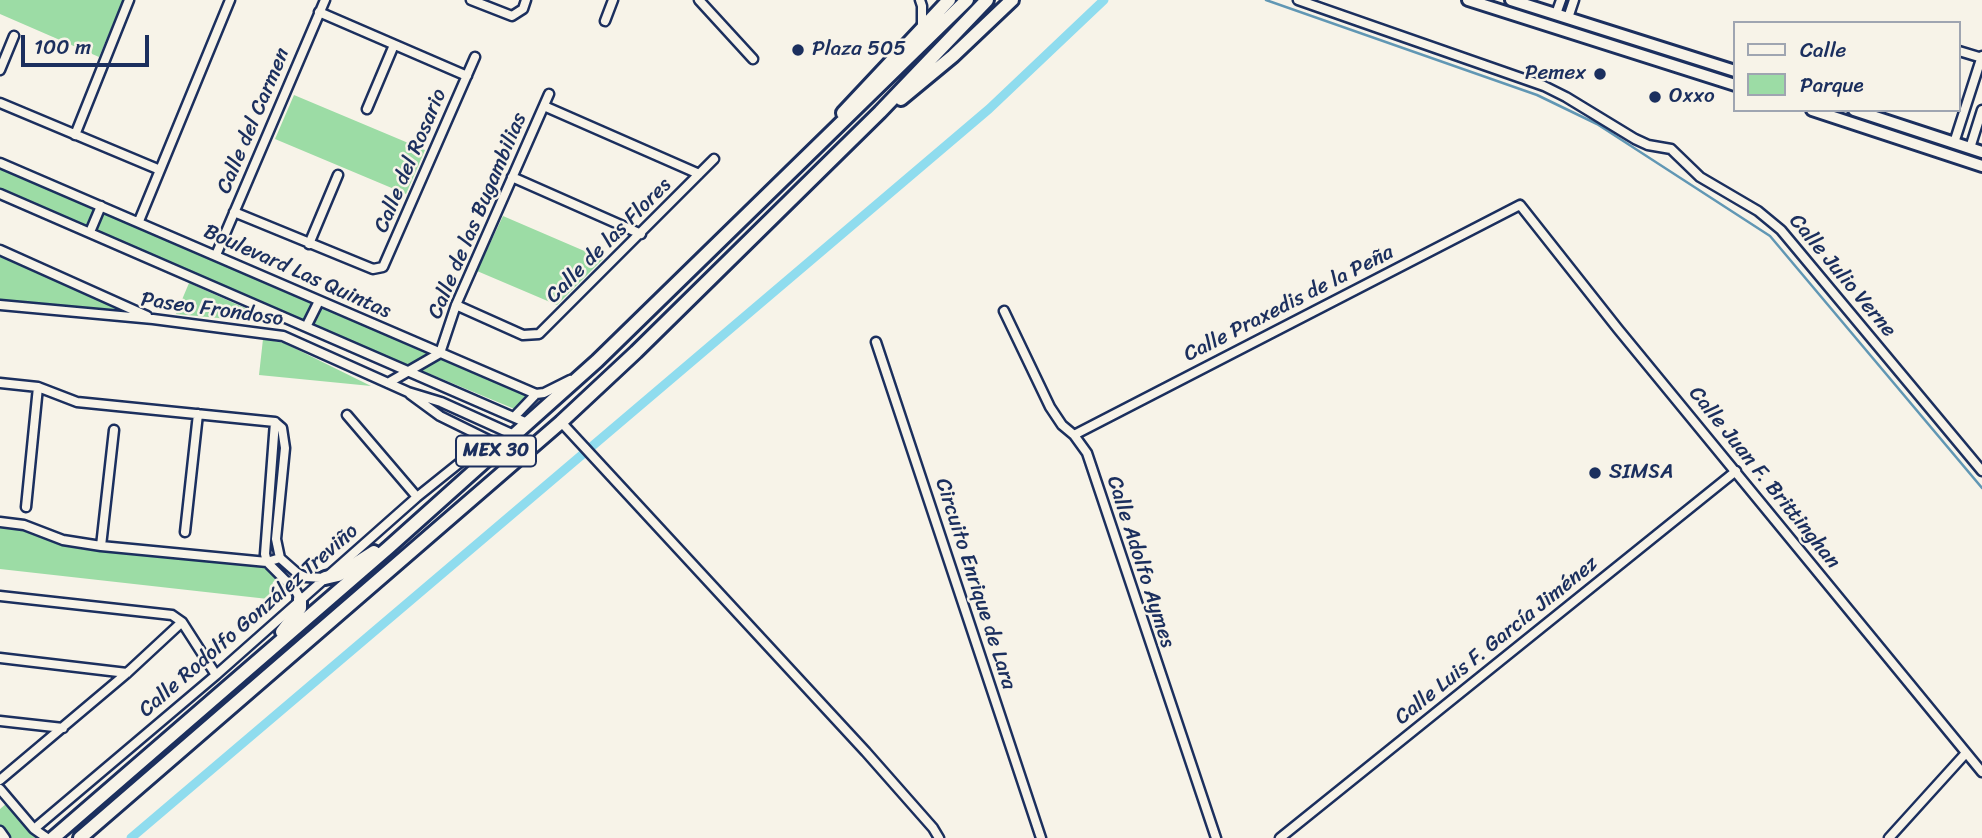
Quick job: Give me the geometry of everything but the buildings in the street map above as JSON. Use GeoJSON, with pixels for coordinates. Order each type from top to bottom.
{"type":"FeatureCollection","features":[{"type":"Feature","properties":{"kind":"main road"},"geometry":{"type":"LineString","coordinates":[[805,159],[855,97],[949,0]]}},
{"type":"Feature","properties":{"kind":"main road","name":"MEX 30"},"geometry":{"type":"LineString","coordinates":[[53,838],[388,548],[581,375],[967,0]]}},
{"type":"Feature","properties":{"kind":"main road","name":"MEX 30"},"geometry":{"type":"LineString","coordinates":[[80,838],[561,422],[880,112],[988,0]]}},
{"type":"Feature","properties":{"kind":"main road"},"geometry":{"type":"LineString","coordinates":[[880,112],[926,79],[1012,0]]}},
{"type":"Feature","properties":{"kind":"main road"},"geometry":{"type":"LineString","coordinates":[[1468,0],[1734,85]]}},
{"type":"Feature","properties":{"kind":"main road"},"geometry":{"type":"LineString","coordinates":[[1511,0],[1734,71]]}},
{"type":"Feature","properties":{"kind":"main road"},"geometry":{"type":"LineString","coordinates":[[1491,7],[1557,22],[1568,18]]}},
{"type":"Feature","properties":{"kind":"main road"},"geometry":{"type":"LineString","coordinates":[[1818,112],[1982,166]]}},
{"type":"Feature","properties":{"kind":"main road"},"geometry":{"type":"LineString","coordinates":[[1860,112],[1982,152]]}},
{"type":"Feature","properties":{"kind":"main road"},"geometry":{"type":"LineString","coordinates":[[1866,128],[1871,116]]}},
{"type":"Feature","properties":{"kind":"main road"},"geometry":{"type":"LineString","coordinates":[[1905,141],[1914,138],[1960,152],[1970,148]]}},
{"type":"Feature","properties":{"kind":"main road"},"geometry":{"type":"LineString","coordinates":[[325,578],[338,575],[375,551],[388,548]]}},
{"type":"Feature","properties":{"kind":"main road"},"geometry":{"type":"LineString","coordinates":[[278,643],[281,633],[299,608],[300,599]]}},
{"type":"Feature","properties":{"kind":"street"},"geometry":{"type":"LineString","coordinates":[[75,135],[129,0]]}},
{"type":"Feature","properties":{"kind":"street"},"geometry":{"type":"LineString","coordinates":[[139,221],[230,0]]}},
{"type":"Feature","properties":{"kind":"street","name":"Calle del Carmen"},"geometry":{"type":"LineString","coordinates":[[216,256],[325,0]]}},
{"type":"Feature","properties":{"kind":"street"},"geometry":{"type":"LineString","coordinates":[[471,0],[512,16],[523,9],[526,0]]}},
{"type":"Feature","properties":{"kind":"street"},"geometry":{"type":"LineString","coordinates":[[605,21],[613,0]]}},
{"type":"Feature","properties":{"kind":"street"},"geometry":{"type":"LineString","coordinates":[[699,0],[753,59]]}},
{"type":"Feature","properties":{"kind":"street","name":"Calle Julio Verne"},"geometry":{"type":"LineString","coordinates":[[1298,0],[1544,86],[1635,139],[1648,145],[1671,149],[1700,177],[1758,211],[1781,230],[1982,471]]}},
{"type":"Feature","properties":{"kind":"street"},"geometry":{"type":"LineString","coordinates":[[1556,14],[1561,0]]}},
{"type":"Feature","properties":{"kind":"street"},"geometry":{"type":"LineString","coordinates":[[1568,18],[1574,0]]}},
{"type":"Feature","properties":{"kind":"street"},"geometry":{"type":"LineString","coordinates":[[922,27],[924,2]]}},
{"type":"Feature","properties":{"kind":"street"},"geometry":{"type":"LineString","coordinates":[[319,12],[467,76]]}},
{"type":"Feature","properties":{"kind":"street"},"geometry":{"type":"LineString","coordinates":[[0,71],[14,36]]}},
{"type":"Feature","properties":{"kind":"street"},"geometry":{"type":"LineString","coordinates":[[367,108],[394,45]]}},
{"type":"Feature","properties":{"kind":"street"},"geometry":{"type":"LineString","coordinates":[[1954,143],[1982,57],[1961,52]]}},
{"type":"Feature","properties":{"kind":"street","name":"Calle del Rosario"},"geometry":{"type":"LineString","coordinates":[[309,244],[373,270],[383,267],[475,57]]}},
{"type":"Feature","properties":{"kind":"street","name":"Calle de las Bugambilias"},"geometry":{"type":"LineString","coordinates":[[440,353],[456,305],[549,94]]}},
{"type":"Feature","properties":{"kind":"street"},"geometry":{"type":"LineString","coordinates":[[0,103],[160,170]]}},
{"type":"Feature","properties":{"kind":"street"},"geometry":{"type":"LineString","coordinates":[[544,106],[699,174]]}},
{"type":"Feature","properties":{"kind":"street"},"geometry":{"type":"LineString","coordinates":[[1970,148],[1982,110]]}},
{"type":"Feature","properties":{"kind":"street","name":"Calle de las Flores"},"geometry":{"type":"LineString","coordinates":[[456,305],[523,335],[532,336],[547,328],[714,159]]}},
{"type":"Feature","properties":{"kind":"street","name":"Boulevard Las Quintas"},"geometry":{"type":"LineString","coordinates":[[0,163],[536,394]]}},
{"type":"Feature","properties":{"kind":"street"},"geometry":{"type":"LineString","coordinates":[[234,212],[309,244],[338,175]]}},
{"type":"Feature","properties":{"kind":"street"},"geometry":{"type":"LineString","coordinates":[[512,177],[641,234]]}},
{"type":"Feature","properties":{"kind":"street"},"geometry":{"type":"LineString","coordinates":[[0,194],[527,423]]}},
{"type":"Feature","properties":{"kind":"street","name":"Calle Praxedis de la Peña"},"geometry":{"type":"LineString","coordinates":[[1074,435],[1520,205]]}},
{"type":"Feature","properties":{"kind":"street","name":"Calle Juan F. Brittinghan"},"geometry":{"type":"LineString","coordinates":[[1520,205],[1982,772]]}},
{"type":"Feature","properties":{"kind":"street"},"geometry":{"type":"LineString","coordinates":[[90,232],[102,206]]}},
{"type":"Feature","properties":{"kind":"street"},"geometry":{"type":"LineString","coordinates":[[0,250],[153,319]]}},
{"type":"Feature","properties":{"kind":"street"},"geometry":{"type":"LineString","coordinates":[[306,327],[319,302]]}},
{"type":"Feature","properties":{"kind":"street","name":"Paseo Frondoso"},"geometry":{"type":"LineString","coordinates":[[0,304],[153,319],[283,336],[408,392],[457,409],[514,435]]}},
{"type":"Feature","properties":{"kind":"street","name":"Calle Adolfo Aymes"},"geometry":{"type":"LineString","coordinates":[[1004,311],[1049,407],[1087,453],[1216,838]]}},
{"type":"Feature","properties":{"kind":"street","name":"Circuito Enrique de Lara"},"geometry":{"type":"LineString","coordinates":[[876,342],[1041,838]]}},
{"type":"Feature","properties":{"kind":"street"},"geometry":{"type":"LineString","coordinates":[[388,383],[440,353]]}},
{"type":"Feature","properties":{"kind":"street"},"geometry":{"type":"LineString","coordinates":[[514,417],[536,394],[544,393],[581,375]]}},
{"type":"Feature","properties":{"kind":"street"},"geometry":{"type":"LineString","coordinates":[[0,383],[38,387],[77,402],[275,422],[282,428],[285,448],[276,539],[280,558],[296,573],[305,577],[325,578]]}},
{"type":"Feature","properties":{"kind":"street"},"geometry":{"type":"LineString","coordinates":[[26,506],[38,387]]}},
{"type":"Feature","properties":{"kind":"street","name":"Paseo Frondoso"},"geometry":{"type":"LineString","coordinates":[[408,392],[452,422],[501,446]]}},
{"type":"Feature","properties":{"kind":"street"},"geometry":{"type":"LineString","coordinates":[[452,422],[457,409]]}},
{"type":"Feature","properties":{"kind":"street"},"geometry":{"type":"LineString","coordinates":[[185,532],[198,414]]}},
{"type":"Feature","properties":{"kind":"street"},"geometry":{"type":"LineString","coordinates":[[347,415],[417,497]]}},
{"type":"Feature","properties":{"kind":"street"},"geometry":{"type":"LineString","coordinates":[[471,431],[477,418]]}},
{"type":"Feature","properties":{"kind":"street"},"geometry":{"type":"LineString","coordinates":[[275,422],[270,506],[264,545],[267,562],[296,591],[300,599]]}},
{"type":"Feature","properties":{"kind":"street"},"geometry":{"type":"LineString","coordinates":[[561,422],[866,752],[939,838]]}},
{"type":"Feature","properties":{"kind":"street"},"geometry":{"type":"LineString","coordinates":[[101,545],[114,430]]}},
{"type":"Feature","properties":{"kind":"street","name":"Calle Rodolfo González Treviño"},"geometry":{"type":"LineString","coordinates":[[34,829],[216,675],[417,497],[488,440]]}},
{"type":"Feature","properties":{"kind":"street","name":"Calle Luis F. García Jiménez"},"geometry":{"type":"LineString","coordinates":[[1280,838],[1735,471]]}},
{"type":"Feature","properties":{"kind":"street"},"geometry":{"type":"LineString","coordinates":[[0,522],[24,525],[63,540],[101,545],[267,562],[280,558]]}},
{"type":"Feature","properties":{"kind":"street"},"geometry":{"type":"LineString","coordinates":[[0,596],[172,615],[182,622],[216,675]]}},
{"type":"Feature","properties":{"kind":"street"},"geometry":{"type":"LineString","coordinates":[[0,780],[127,673],[182,622]]}},
{"type":"Feature","properties":{"kind":"street"},"geometry":{"type":"LineString","coordinates":[[0,658],[127,673]]}},
{"type":"Feature","properties":{"kind":"street"},"geometry":{"type":"LineString","coordinates":[[0,721],[63,728]]}},
{"type":"Feature","properties":{"kind":"street"},"geometry":{"type":"LineString","coordinates":[[1889,838],[1966,753]]}},
{"type":"Feature","properties":{"kind":"street"},"geometry":{"type":"LineString","coordinates":[[0,789],[34,829],[47,838]]}},
{"type":"Feature","properties":{"kind":"street"},"geometry":{"type":"LineString","coordinates":[[0,831],[5,838]]}},
{"type":"Feature","properties":{"kind":"green space"},"geometry":{"type":"Polygon","coordinates":[[[0,0],[123,0],[99,57],[0,14],[0,0]]]}},
{"type":"Feature","properties":{"kind":"green space"},"geometry":{"type":"Polygon","coordinates":[[[294,95],[425,150],[406,194],[275,139],[294,95]]]}},
{"type":"Feature","properties":{"kind":"green space"},"geometry":{"type":"Polygon","coordinates":[[[0,166],[531,394],[517,410],[309,324],[0,191],[0,166]]]}},
{"type":"Feature","properties":{"kind":"green space"},"geometry":{"type":"Polygon","coordinates":[[[503,216],[603,259],[557,305],[477,271],[503,216]]]}},
{"type":"Feature","properties":{"kind":"green space"},"geometry":{"type":"Polygon","coordinates":[[[0,256],[125,312],[0,300],[0,256]]]}},
{"type":"Feature","properties":{"kind":"green space"},"geometry":{"type":"Polygon","coordinates":[[[189,283],[281,324],[176,314],[189,283]]]}},
{"type":"Feature","properties":{"kind":"green space"},"geometry":{"type":"Polygon","coordinates":[[[263,339],[284,343],[371,386],[259,375],[263,339]]]}},
{"type":"Feature","properties":{"kind":"green space"},"geometry":{"type":"Polygon","coordinates":[[[0,524],[24,527],[63,542],[267,564],[280,576],[273,582],[268,599],[0,569],[0,524]]]}},
{"type":"Feature","properties":{"kind":"green space"},"geometry":{"type":"Polygon","coordinates":[[[7,803],[36,838],[10,838],[0,826],[0,809],[7,803]]]}},
{"type":"Feature","properties":{"kind":"waterway"},"geometry":{"type":"LineString","coordinates":[[131,838],[989,109],[1104,0]]}},
{"type":"Feature","properties":{"kind":"waterway"},"geometry":{"type":"LineString","coordinates":[[1266,0],[1537,95],[1597,124],[1770,236],[1982,488]]}},
{"type":"Feature","properties":{"kind":"place","name":"Plaza 505"},"geometry":{"type":"Point","coordinates":[798,50]}},
{"type":"Feature","properties":{"kind":"place","name":"Pemex"},"geometry":{"type":"Point","coordinates":[1600,74]}},
{"type":"Feature","properties":{"kind":"place","name":"Oxxo"},"geometry":{"type":"Point","coordinates":[1655,97]}},
{"type":"Feature","properties":{"kind":"place","name":"SIMSA"},"geometry":{"type":"Point","coordinates":[1595,473]}}]}
